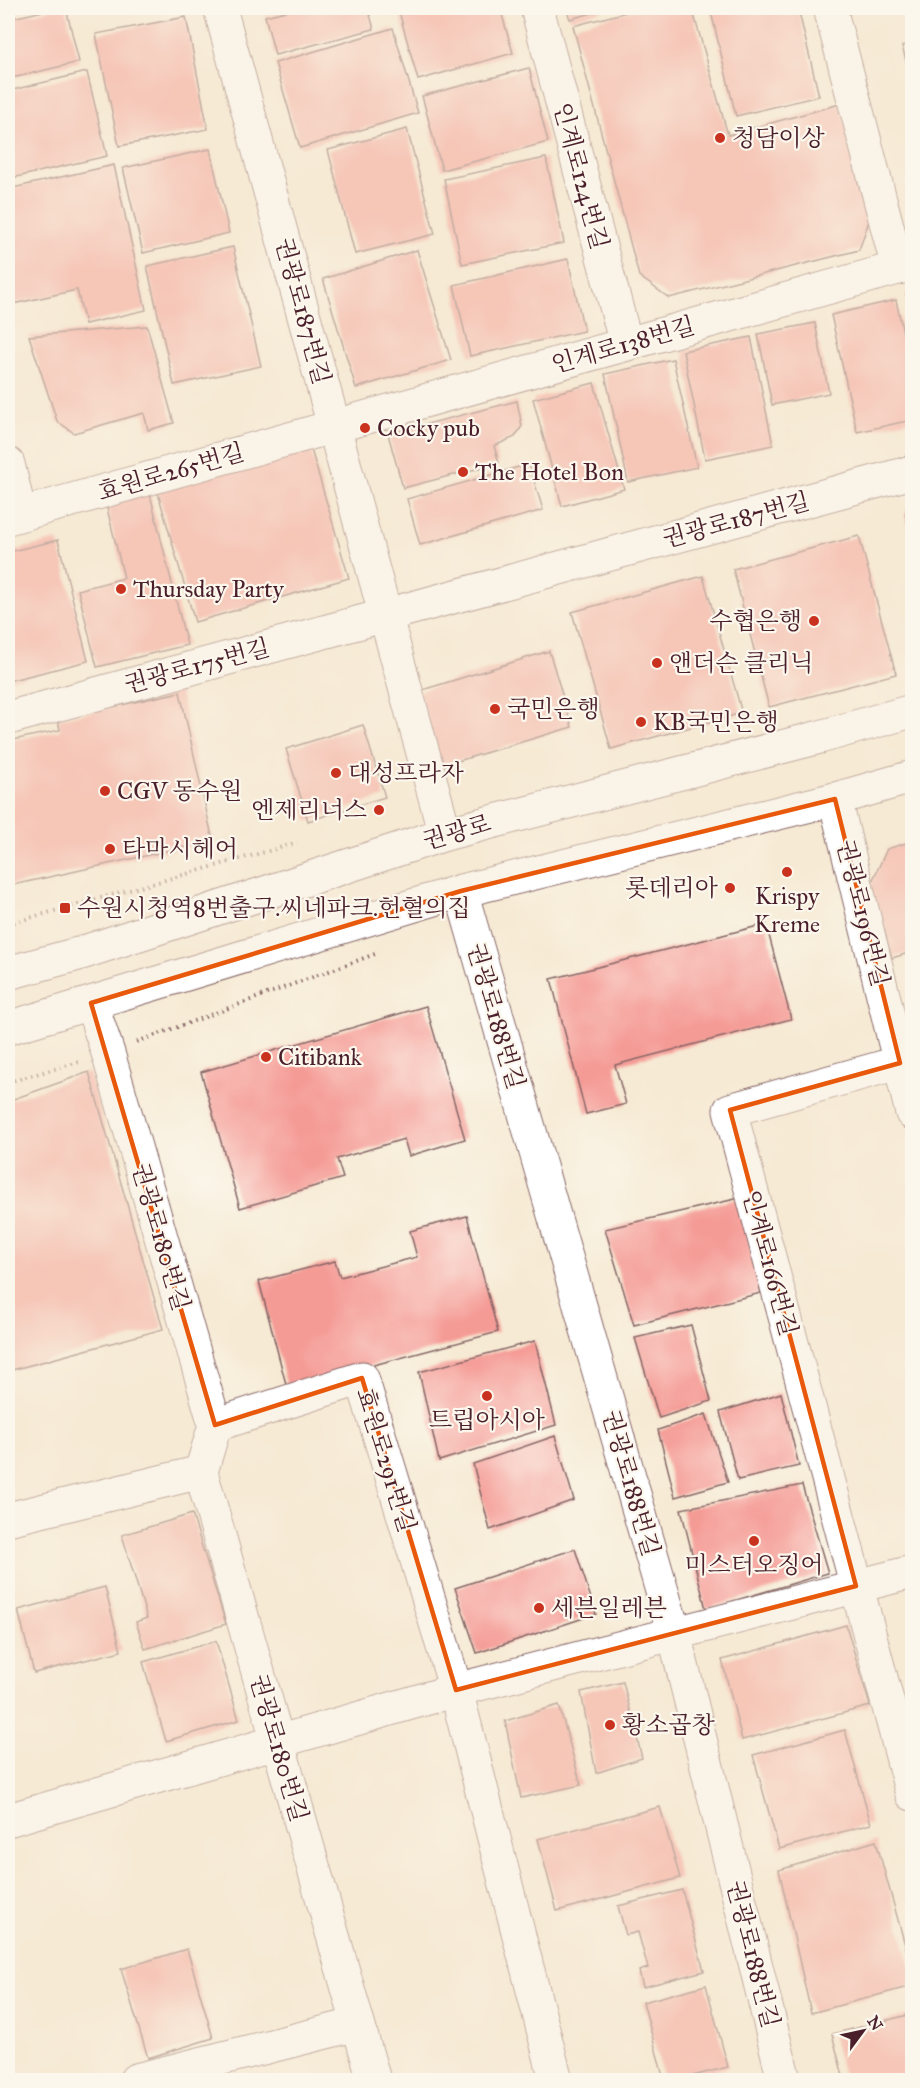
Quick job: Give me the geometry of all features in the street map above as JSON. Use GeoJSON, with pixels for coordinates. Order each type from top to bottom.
{"type":"FeatureCollection","features":[{"type":"Feature","properties":{"kind":"street","name":"권광로187번길"},"geometry":{"type":"LineString","coordinates":[[220,8],[445,834]]}},
{"type":"Feature","properties":{"kind":"street","name":"인계로124번길"},"geometry":{"type":"LineString","coordinates":[[537,8],[626,344]]}},
{"type":"Feature","properties":{"kind":"street"},"geometry":{"type":"LineString","coordinates":[[830,8],[905,266]]}},
{"type":"Feature","properties":{"kind":"street","name":"인계로138번길"},"geometry":{"type":"LineString","coordinates":[[334,426],[905,266]]}},
{"type":"Feature","properties":{"kind":"street","name":"효원로265번길"},"geometry":{"type":"LineString","coordinates":[[14,516],[334,426]]}},
{"type":"Feature","properties":{"kind":"street"},"geometry":{"type":"LineString","coordinates":[[8,464],[14,516]]}},
{"type":"Feature","properties":{"kind":"street","name":"권광로187번길"},"geometry":{"type":"LineString","coordinates":[[386,615],[912,472]]}},
{"type":"Feature","properties":{"kind":"street","name":"권광로175번길"},"geometry":{"type":"LineString","coordinates":[[8,718],[386,615]]}},
{"type":"Feature","properties":{"kind":"street","name":"권광로"},"geometry":{"type":"LineString","coordinates":[[8,973],[78,954],[445,834],[912,711]]}},
{"type":"Feature","properties":{"kind":"street"},"geometry":{"type":"LineString","coordinates":[[8,1028],[461,891],[835,799],[912,777]]}},
{"type":"Feature","properties":{"kind":"street","name":"권광로196번길"},"geometry":{"type":"LineString","coordinates":[[835,799],[906,1061],[912,1113]]}},
{"type":"Feature","properties":{"kind":"street","name":"권광로188번길"},"geometry":{"type":"LineString","coordinates":[[461,891],[674,1633],[784,2080]]}},
{"type":"Feature","properties":{"kind":"street","name":"권광로180번길"},"geometry":{"type":"LineString","coordinates":[[91,1003],[108,1053],[215,1425]]}},
{"type":"Feature","properties":{"kind":"street","name":"인계로166번길"},"geometry":{"type":"LineString","coordinates":[[906,1061],[730,1110],[912,1794]]}},
{"type":"Feature","properties":{"kind":"street","name":"효원로291번길"},"geometry":{"type":"LineString","coordinates":[[215,1425],[362,1378],[456,1690]]}},
{"type":"Feature","properties":{"kind":"street"},"geometry":{"type":"LineString","coordinates":[[8,1519],[201,1472],[215,1425]]}},
{"type":"Feature","properties":{"kind":"street","name":"권광로180번길"},"geometry":{"type":"LineString","coordinates":[[201,1472],[374,2080]]}},
{"type":"Feature","properties":{"kind":"street"},"geometry":{"type":"LineString","coordinates":[[8,1820],[456,1690],[912,1572]]}},
{"type":"Feature","properties":{"kind":"street"},"geometry":{"type":"LineString","coordinates":[[456,1690],[556,2080]]}},
{"type":"Feature","properties":{"kind":"street"},"geometry":{"type":"LineString","coordinates":[[136,2080],[358,2024]]}},
{"type":"Feature","properties":{"kind":"path"},"geometry":{"type":"LineString","coordinates":[[8,924],[297,843]]}},
{"type":"Feature","properties":{"kind":"path"},"geometry":{"type":"LineString","coordinates":[[8,1082],[108,1053],[383,951]]}},
{"type":"Feature","properties":{"kind":"highlighted area"},"geometry":{"type":"Polygon","coordinates":[[[835,799],[900,1063],[730,1110],[856,1586],[456,1690],[362,1378],[215,1425],[91,1003],[461,891],[835,799]]]}},
{"type":"Feature","properties":{"kind":"building"},"geometry":{"type":"Polygon","coordinates":[[[56,8],[66,8],[79,62],[8,79],[8,19],[56,8]]]}},
{"type":"Feature","properties":{"kind":"building"},"geometry":{"type":"Polygon","coordinates":[[[298,8],[368,8],[374,29],[275,55],[265,16],[298,8]]]}},
{"type":"Feature","properties":{"kind":"building"},"geometry":{"type":"Polygon","coordinates":[[[398,8],[500,8],[513,53],[418,80],[398,8]]]}},
{"type":"Feature","properties":{"kind":"building"},"geometry":{"type":"Polygon","coordinates":[[[566,8],[610,8],[570,19],[566,8]]]}},
{"type":"Feature","properties":{"kind":"building"},"geometry":{"type":"Polygon","coordinates":[[[642,8],[692,8],[728,135],[840,104],[871,215],[859,250],[669,298],[639,276],[573,26],[642,8]]]}},
{"type":"Feature","properties":{"kind":"building"},"geometry":{"type":"Polygon","coordinates":[[[710,8],[798,8],[819,96],[736,116],[710,8]]]}},
{"type":"Feature","properties":{"kind":"building"},"geometry":{"type":"Polygon","coordinates":[[[186,17],[208,129],[119,146],[96,34],[186,17]]]}},
{"type":"Feature","properties":{"kind":"building"},"geometry":{"type":"Polygon","coordinates":[[[393,28],[418,113],[300,148],[275,63],[393,28]]]}},
{"type":"Feature","properties":{"kind":"building"},"geometry":{"type":"Polygon","coordinates":[[[912,43],[912,82],[902,46],[912,43]]]}},
{"type":"Feature","properties":{"kind":"building"},"geometry":{"type":"Polygon","coordinates":[[[529,68],[548,142],[442,170],[422,96],[529,68]]]}},
{"type":"Feature","properties":{"kind":"building"},"geometry":{"type":"Polygon","coordinates":[[[87,72],[107,156],[8,179],[8,91],[87,72]]]}},
{"type":"Feature","properties":{"kind":"building"},"geometry":{"type":"Polygon","coordinates":[[[407,129],[435,234],[355,254],[328,150],[407,129]]]}},
{"type":"Feature","properties":{"kind":"building"},"geometry":{"type":"Polygon","coordinates":[[[210,149],[229,233],[143,253],[123,168],[210,149]]]}},
{"type":"Feature","properties":{"kind":"building"},"geometry":{"type":"Polygon","coordinates":[[[546,158],[564,243],[462,264],[444,179],[546,158]]]}},
{"type":"Feature","properties":{"kind":"building"},"geometry":{"type":"Polygon","coordinates":[[[114,165],[146,310],[85,324],[77,290],[8,305],[8,189],[114,165]]]}},
{"type":"Feature","properties":{"kind":"building"},"geometry":{"type":"Polygon","coordinates":[[[233,247],[261,366],[174,385],[147,266],[233,247]]]}},
{"type":"Feature","properties":{"kind":"building"},"geometry":{"type":"Polygon","coordinates":[[[417,250],[451,360],[356,388],[323,279],[417,250]]]}},
{"type":"Feature","properties":{"kind":"building"},"geometry":{"type":"Polygon","coordinates":[[[568,259],[584,331],[470,356],[454,285],[568,259]]]}},
{"type":"Feature","properties":{"kind":"building"},"geometry":{"type":"Polygon","coordinates":[[[912,293],[912,321],[906,294],[912,293]]]}},
{"type":"Feature","properties":{"kind":"building"},"geometry":{"type":"Polygon","coordinates":[[[896,300],[912,374],[912,420],[857,432],[831,315],[896,300]]]}},
{"type":"Feature","properties":{"kind":"building"},"geometry":{"type":"Polygon","coordinates":[[[815,323],[829,393],[772,405],[758,334],[815,323]]]}},
{"type":"Feature","properties":{"kind":"building"},"geometry":{"type":"Polygon","coordinates":[[[147,326],[174,423],[148,430],[144,413],[74,433],[57,421],[29,336],[147,326]]]}},
{"type":"Feature","properties":{"kind":"building"},"geometry":{"type":"Polygon","coordinates":[[[751,337],[773,445],[705,459],[683,351],[751,337]]]}},
{"type":"Feature","properties":{"kind":"building"},"geometry":{"type":"Polygon","coordinates":[[[673,359],[697,467],[628,482],[605,374],[673,359]]]}},
{"type":"Feature","properties":{"kind":"building"},"geometry":{"type":"Polygon","coordinates":[[[594,383],[624,489],[562,506],[533,399],[594,383]]]}},
{"type":"Feature","properties":{"kind":"building"},"geometry":{"type":"Polygon","coordinates":[[[517,401],[522,426],[515,437],[494,446],[499,463],[403,488],[388,434],[517,401]]]}},
{"type":"Feature","properties":{"kind":"building"},"geometry":{"type":"Polygon","coordinates":[[[310,446],[349,578],[195,622],[157,490],[310,446]]]}},
{"type":"Feature","properties":{"kind":"building"},"geometry":{"type":"Polygon","coordinates":[[[529,464],[543,510],[420,545],[407,499],[529,464]]]}},
{"type":"Feature","properties":{"kind":"building"},"geometry":{"type":"Polygon","coordinates":[[[149,490],[187,645],[97,667],[78,590],[124,578],[105,500],[149,490]]]}},
{"type":"Feature","properties":{"kind":"building"},"geometry":{"type":"Polygon","coordinates":[[[912,499],[912,538],[905,514],[912,499]]]}},
{"type":"Feature","properties":{"kind":"building","name":"수협은행"},"geometry":{"type":"Polygon","coordinates":[[[859,536],[896,674],[769,707],[733,569],[859,536]]]}},
{"type":"Feature","properties":{"kind":"building"},"geometry":{"type":"Polygon","coordinates":[[[58,540],[88,661],[8,681],[8,552],[58,540]]]}},
{"type":"Feature","properties":{"kind":"building","name":"앤더슨 클리닉"},"geometry":{"type":"Polygon","coordinates":[[[703,576],[742,713],[611,749],[572,612],[703,576]]]}},
{"type":"Feature","properties":{"kind":"building","name":"국민은행"},"geometry":{"type":"Polygon","coordinates":[[[549,651],[572,727],[441,766],[419,691],[549,651]]]}},
{"type":"Feature","properties":{"kind":"building","name":"CGV 동수원"},"geometry":{"type":"Polygon","coordinates":[[[180,692],[213,841],[8,886],[8,741],[60,730],[58,719],[180,692]]]}},
{"type":"Feature","properties":{"kind":"building","name":"대성프라자"},"geometry":{"type":"Polygon","coordinates":[[[363,725],[385,797],[308,821],[286,749],[363,725]]]}},
{"type":"Feature","properties":{"kind":"building"},"geometry":{"type":"Polygon","coordinates":[[[912,841],[912,952],[892,958],[870,886],[887,849],[912,841]]]}},
{"type":"Feature","properties":{"kind":"building"},"geometry":{"type":"Polygon","coordinates":[[[766,924],[791,1019],[615,1065],[626,1104],[586,1114],[551,979],[766,924]]]}},
{"type":"Feature","properties":{"kind":"building"},"geometry":{"type":"Polygon","coordinates":[[[426,1006],[465,1139],[409,1156],[404,1139],[337,1159],[343,1178],[240,1208],[201,1072],[426,1006]]]}},
{"type":"Feature","properties":{"kind":"building"},"geometry":{"type":"Polygon","coordinates":[[[89,1072],[163,1329],[12,1370],[8,1357],[8,1101],[89,1072]]]}},
{"type":"Feature","properties":{"kind":"building"},"geometry":{"type":"Polygon","coordinates":[[[740,1198],[761,1293],[634,1325],[605,1229],[740,1198]]]}},
{"type":"Feature","properties":{"kind":"building"},"geometry":{"type":"Polygon","coordinates":[[[467,1216],[498,1332],[287,1388],[259,1281],[335,1261],[340,1277],[417,1257],[410,1231],[467,1216]]]}},
{"type":"Feature","properties":{"kind":"building"},"geometry":{"type":"Polygon","coordinates":[[[691,1325],[711,1401],[659,1418],[635,1338],[691,1325]]]}},
{"type":"Feature","properties":{"kind":"building"},"geometry":{"type":"Polygon","coordinates":[[[535,1341],[556,1425],[439,1461],[419,1372],[535,1341]]]}},
{"type":"Feature","properties":{"kind":"building"},"geometry":{"type":"Polygon","coordinates":[[[781,1393],[799,1466],[738,1480],[720,1412],[781,1393]]]}},
{"type":"Feature","properties":{"kind":"building"},"geometry":{"type":"Polygon","coordinates":[[[706,1414],[728,1482],[675,1497],[658,1430],[706,1414]]]}},
{"type":"Feature","properties":{"kind":"building"},"geometry":{"type":"Polygon","coordinates":[[[555,1436],[574,1500],[490,1530],[473,1464],[555,1436]]]}},
{"type":"Feature","properties":{"kind":"building","name":"미스터오징어"},"geometry":{"type":"Polygon","coordinates":[[[802,1485],[828,1573],[706,1609],[681,1509],[802,1485]]]}},
{"type":"Feature","properties":{"kind":"building"},"geometry":{"type":"Polygon","coordinates":[[[192,1514],[226,1624],[145,1649],[136,1622],[147,1618],[122,1535],[192,1514]]]}},
{"type":"Feature","properties":{"kind":"building"},"geometry":{"type":"Polygon","coordinates":[[[575,1549],[596,1614],[477,1653],[455,1588],[575,1549]]]}},
{"type":"Feature","properties":{"kind":"building"},"geometry":{"type":"Polygon","coordinates":[[[105,1587],[121,1651],[34,1673],[18,1610],[105,1587]]]}},
{"type":"Feature","properties":{"kind":"building"},"geometry":{"type":"Polygon","coordinates":[[[846,1625],[870,1706],[742,1740],[722,1660],[846,1625]]]}},
{"type":"Feature","properties":{"kind":"building"},"geometry":{"type":"Polygon","coordinates":[[[216,1641],[239,1720],[166,1741],[143,1662],[216,1641]]]}},
{"type":"Feature","properties":{"kind":"building","name":"황소곱창"},"geometry":{"type":"Polygon","coordinates":[[[623,1682],[642,1758],[596,1773],[581,1692],[623,1682]]]}},
{"type":"Feature","properties":{"kind":"building"},"geometry":{"type":"Polygon","coordinates":[[[559,1705],[581,1785],[521,1798],[505,1721],[559,1705]]]}},
{"type":"Feature","properties":{"kind":"building"},"geometry":{"type":"Polygon","coordinates":[[[845,1730],[871,1824],[779,1849],[753,1755],[845,1730]]]}},
{"type":"Feature","properties":{"kind":"building"},"geometry":{"type":"Polygon","coordinates":[[[660,1807],[680,1878],[557,1911],[538,1839],[660,1807]]]}},
{"type":"Feature","properties":{"kind":"building"},"geometry":{"type":"Polygon","coordinates":[[[876,1841],[912,1970],[912,1986],[811,2013],[779,1870],[876,1841]]]}},
{"type":"Feature","properties":{"kind":"building"},"geometry":{"type":"Polygon","coordinates":[[[682,1890],[704,1971],[643,1987],[639,1971],[648,1968],[638,1932],[626,1935],[618,1906],[682,1890]]]}},
{"type":"Feature","properties":{"kind":"building"},"geometry":{"type":"Polygon","coordinates":[[[187,1949],[213,2038],[148,2058],[121,1969],[187,1949]]]}},
{"type":"Feature","properties":{"kind":"building"},"geometry":{"type":"Polygon","coordinates":[[[706,1985],[728,2067],[677,2080],[664,2080],[643,2002],[706,1985]]]}},
{"type":"Feature","properties":{"kind":"building"},"geometry":{"type":"Polygon","coordinates":[[[912,2014],[912,2080],[844,2080],[832,2034],[912,2014]]]}},
{"type":"Feature","properties":{"kind":"place","name":"청담이상"},"geometry":{"type":"Point","coordinates":[720,138]}},
{"type":"Feature","properties":{"kind":"place","name":"Cocky pub"},"geometry":{"type":"Point","coordinates":[365,428]}},
{"type":"Feature","properties":{"kind":"place","name":"The Hotel Bon"},"geometry":{"type":"Point","coordinates":[463,472]}},
{"type":"Feature","properties":{"kind":"place","name":"Thursday Party"},"geometry":{"type":"Point","coordinates":[121,589]}},
{"type":"Feature","properties":{"kind":"place","name":"수협은행"},"geometry":{"type":"Point","coordinates":[814,621]}},
{"type":"Feature","properties":{"kind":"place","name":"앤더슨 클리닉"},"geometry":{"type":"Point","coordinates":[657,663]}},
{"type":"Feature","properties":{"kind":"place","name":"국민은행"},"geometry":{"type":"Point","coordinates":[495,709]}},
{"type":"Feature","properties":{"kind":"place","name":"KB국민은행"},"geometry":{"type":"Point","coordinates":[641,722]}},
{"type":"Feature","properties":{"kind":"place","name":"대성프라자"},"geometry":{"type":"Point","coordinates":[336,773]}},
{"type":"Feature","properties":{"kind":"place","name":"CGV 동수원"},"geometry":{"type":"Point","coordinates":[105,791]}},
{"type":"Feature","properties":{"kind":"place","name":"엔제리너스"},"geometry":{"type":"Point","coordinates":[379,810]}},
{"type":"Feature","properties":{"kind":"place","name":"타마시헤어"},"geometry":{"type":"Point","coordinates":[110,849]}},
{"type":"Feature","properties":{"kind":"place","name":"Krispy Kreme"},"geometry":{"type":"Point","coordinates":[787,872]}},
{"type":"Feature","properties":{"kind":"place","name":"롯데리아"},"geometry":{"type":"Point","coordinates":[730,888]}},
{"type":"Feature","properties":{"kind":"place","name":"수원시청역8번출구.씨네파크.헌혈의집"},"geometry":{"type":"Point","coordinates":[65,908]}},
{"type":"Feature","properties":{"kind":"place","name":"Citibank"},"geometry":{"type":"Point","coordinates":[266,1057]}},
{"type":"Feature","properties":{"kind":"place","name":"트립아시아"},"geometry":{"type":"Point","coordinates":[487,1396]}},
{"type":"Feature","properties":{"kind":"place","name":"미스터오징어"},"geometry":{"type":"Point","coordinates":[754,1541]}},
{"type":"Feature","properties":{"kind":"place","name":"세븐일레븐"},"geometry":{"type":"Point","coordinates":[539,1608]}},
{"type":"Feature","properties":{"kind":"place","name":"황소곱창"},"geometry":{"type":"Point","coordinates":[610,1725]}}]}
